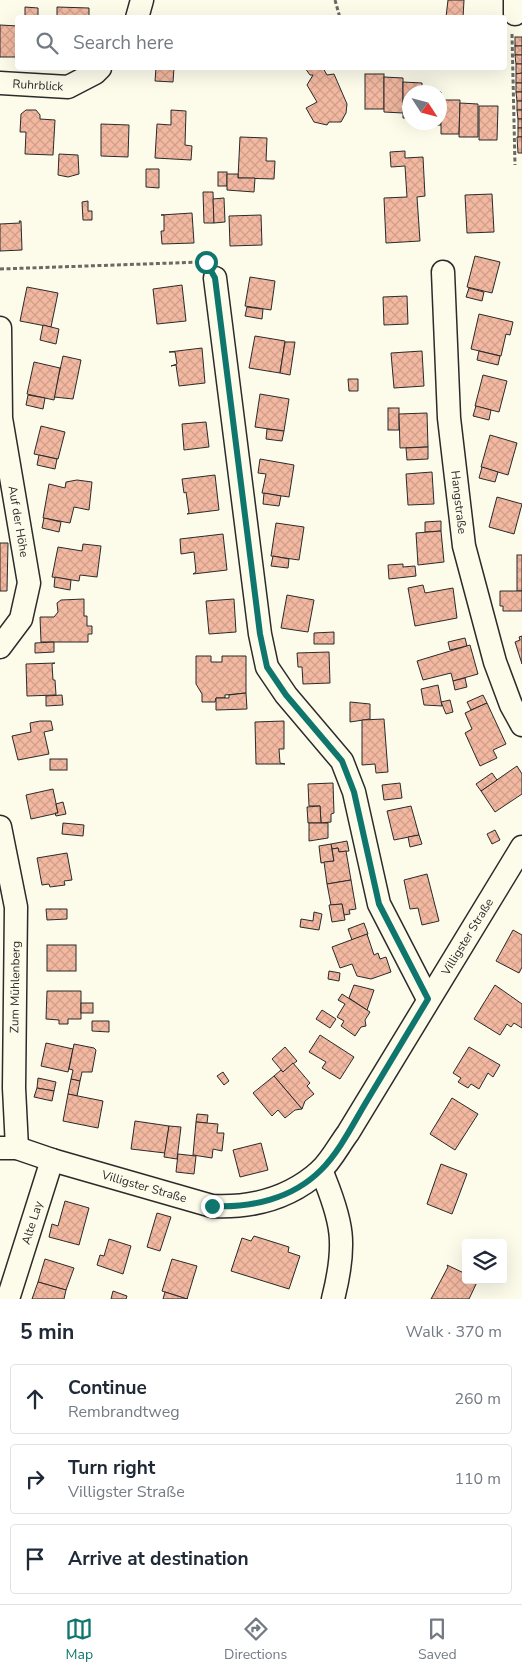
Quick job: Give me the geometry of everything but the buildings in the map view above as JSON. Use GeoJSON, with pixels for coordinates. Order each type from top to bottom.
{"type":"FeatureCollection","features":[{"type":"Feature","properties":{"kind":"street"},"geometry":{"type":"LineString","coordinates":[[138,15],[142,0]]}},
{"type":"Feature","properties":{"kind":"street","name":"Ruhrblick"},"geometry":{"type":"LineString","coordinates":[[0,83],[68,87],[98,70]]}},
{"type":"Feature","properties":{"kind":"street","name":"Hangstraße"},"geometry":{"type":"LineString","coordinates":[[443,272],[449,418],[464,546],[495,662],[511,705],[522,725]]}},
{"type":"Feature","properties":{"kind":"street"},"geometry":{"type":"LineString","coordinates":[[215,278],[258,624],[267,667],[286,695],[342,761],[354,792],[379,904],[428,999]]}},
{"type":"Feature","properties":{"kind":"street","name":"Auf der Höhe"},"geometry":{"type":"LineString","coordinates":[[0,328],[1,418],[29,584],[21,619],[0,647]]}},
{"type":"Feature","properties":{"kind":"street","name":"Zum Mühlenberg"},"geometry":{"type":"LineString","coordinates":[[0,827],[16,907],[14,1088],[9,1148]]}},
{"type":"Feature","properties":{"kind":"street","name":"Villigster Straße"},"geometry":{"type":"LineString","coordinates":[[9,1148],[212,1206],[234,1207],[262,1203],[288,1193],[321,1170],[348,1133],[522,847]]}},
{"type":"Feature","properties":{"kind":"street","name":"Alte Lay"},"geometry":{"type":"LineString","coordinates":[[7,1290],[52,1160]]}},
{"type":"Feature","properties":{"kind":"street"},"geometry":{"type":"LineString","coordinates":[[321,1170],[337,1209],[342,1240],[339,1276],[333,1299]]}},
{"type":"Feature","properties":{"kind":"path"},"geometry":{"type":"LineString","coordinates":[[335,0],[339,15]]}},
{"type":"Feature","properties":{"kind":"path"},"geometry":{"type":"LineString","coordinates":[[514,165],[512,34],[515,7]]}},
{"type":"Feature","properties":{"kind":"path"},"geometry":{"type":"LineString","coordinates":[[0,269],[206,262],[215,278]]}},
{"type":"Feature","properties":{"kind":"route"},"geometry":{"type":"LineString","coordinates":[[206,262],[215,278],[231,417],[260,634],[267,667],[286,695],[342,761],[354,792],[379,904],[428,999],[348,1133],[321,1170],[288,1193],[262,1203],[234,1207],[212,1206]]}}]}
